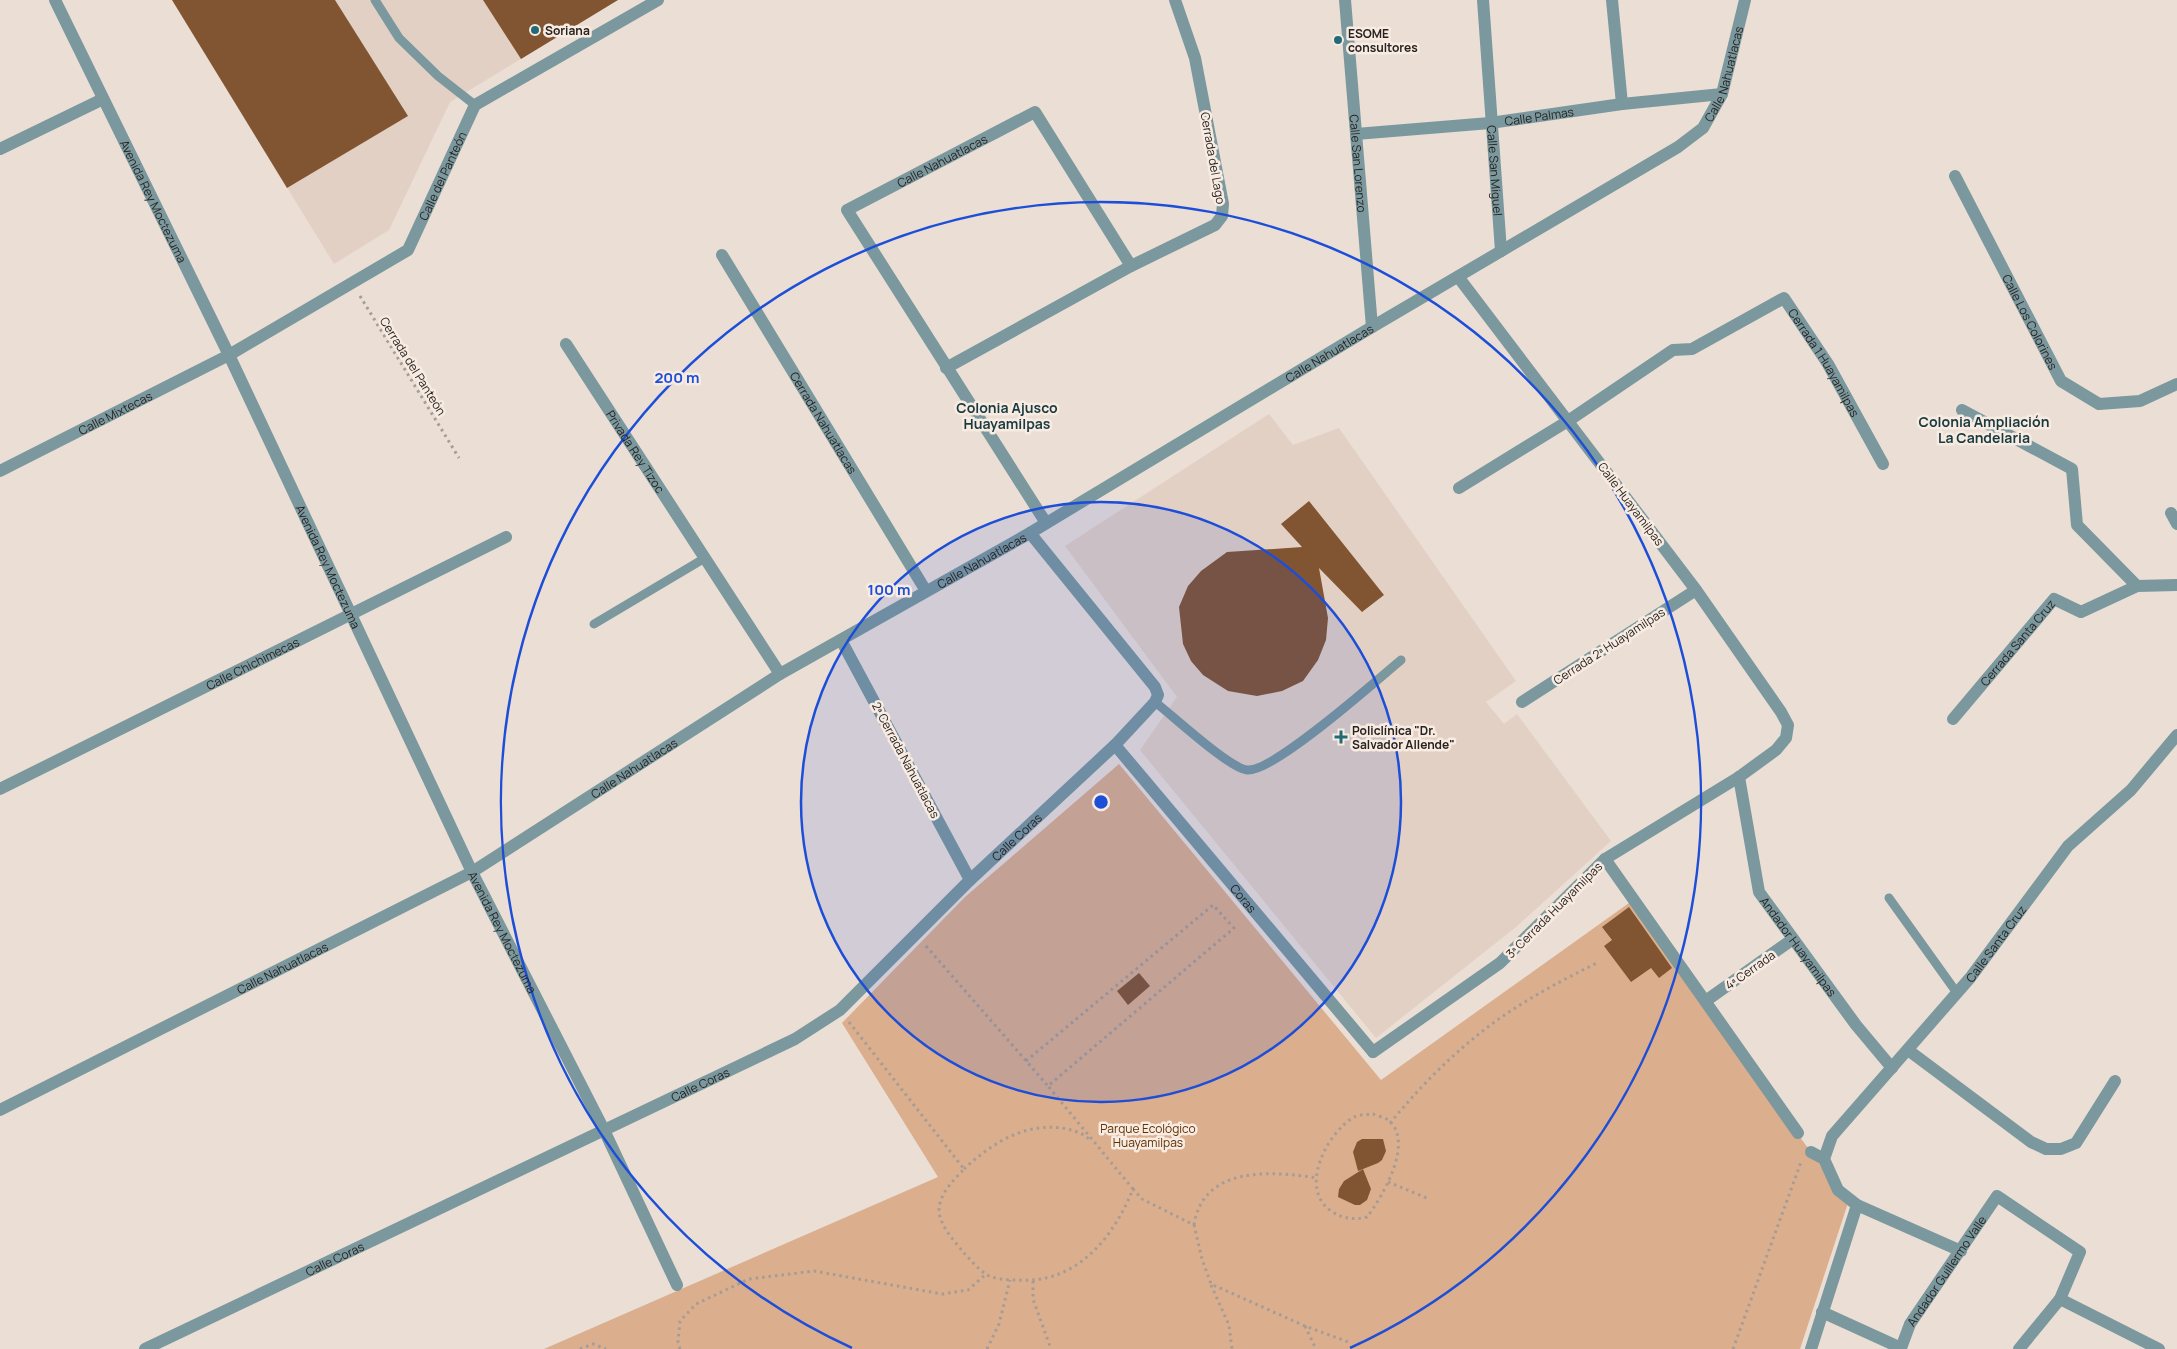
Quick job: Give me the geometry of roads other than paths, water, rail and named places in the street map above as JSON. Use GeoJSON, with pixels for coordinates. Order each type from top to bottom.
{"type":"FeatureCollection","features":[{"type":"Feature","properties":{"kind":"street","name":"Avenida Rey Moctezuma"},"geometry":{"type":"LineString","coordinates":[[55,0],[229,355],[472,872],[604,1130],[677,1285]]}},
{"type":"Feature","properties":{"kind":"street"},"geometry":{"type":"LineString","coordinates":[[475,105],[658,0]]}},
{"type":"Feature","properties":{"kind":"street","name":"Cerrada del Lago"},"geometry":{"type":"LineString","coordinates":[[946,368],[1132,266],[1215,225],[1222,216],[1223,204],[1195,58],[1175,0]]}},
{"type":"Feature","properties":{"kind":"street","name":"Calle San Lorenzo"},"geometry":{"type":"LineString","coordinates":[[1345,0],[1372,327]]}},
{"type":"Feature","properties":{"kind":"street","name":"Calle San Miguel"},"geometry":{"type":"LineString","coordinates":[[1483,0],[1490,123],[1501,251]]}},
{"type":"Feature","properties":{"kind":"street"},"geometry":{"type":"LineString","coordinates":[[1612,0],[1622,104]]}},
{"type":"Feature","properties":{"kind":"street","name":"Calle Nahuatlacas"},"geometry":{"type":"LineString","coordinates":[[0,1110],[472,872],[780,674],[1030,533],[1372,327],[1459,278],[1501,251],[1678,148],[1703,128],[1722,94],[1745,0]]}},
{"type":"Feature","properties":{"kind":"street","name":"Calle Palmas"},"geometry":{"type":"LineString","coordinates":[[1356,134],[1490,123],[1622,104],[1722,94]]}},
{"type":"Feature","properties":{"kind":"street"},"geometry":{"type":"LineString","coordinates":[[0,149],[103,99]]}},
{"type":"Feature","properties":{"kind":"street","name":"Calle del Panteón"},"geometry":{"type":"LineString","coordinates":[[229,355],[408,250],[475,105]]}},
{"type":"Feature","properties":{"kind":"street","name":"Calle Nahuatlacas"},"geometry":{"type":"LineString","coordinates":[[946,368],[847,210],[1035,112],[1132,266]]}},
{"type":"Feature","properties":{"kind":"street","name":"Calle Los Colorines"},"geometry":{"type":"LineString","coordinates":[[1955,176],[2061,381],[2099,404],[2140,401],[2177,384]]}},
{"type":"Feature","properties":{"kind":"street","name":"Cerrada Nahuatlacas"},"geometry":{"type":"LineString","coordinates":[[722,255],[926,592]]}},
{"type":"Feature","properties":{"kind":"street","name":"Calle Huayamilpas"},"geometry":{"type":"LineString","coordinates":[[1459,278],[1696,590],[1781,712],[1788,725],[1786,738]]}},
{"type":"Feature","properties":{"kind":"street","name":"Cerrada 1 Huayamilpas"},"geometry":{"type":"LineString","coordinates":[[1568,421],[1673,350],[1692,349],[1784,298],[1828,364],[1883,464]]}},
{"type":"Feature","properties":{"kind":"street","name":"Privada Rey Tizoc"},"geometry":{"type":"LineString","coordinates":[[566,344],[780,674]]}},
{"type":"Feature","properties":{"kind":"street","name":"Calle Mixtecas"},"geometry":{"type":"LineString","coordinates":[[0,470],[229,355]]}},
{"type":"Feature","properties":{"kind":"street"},"geometry":{"type":"LineString","coordinates":[[946,368],[1046,523]]}},
{"type":"Feature","properties":{"kind":"street"},"geometry":{"type":"LineString","coordinates":[[1962,410],[2072,469],[2077,525],[2137,586]]}},
{"type":"Feature","properties":{"kind":"street"},"geometry":{"type":"LineString","coordinates":[[1459,488],[1568,421]]}},
{"type":"Feature","properties":{"kind":"street"},"geometry":{"type":"LineString","coordinates":[[1030,533],[1154,687],[1158,695],[1155,702]]}},
{"type":"Feature","properties":{"kind":"street","name":"Calle Chichimecas"},"geometry":{"type":"LineString","coordinates":[[0,790],[506,537]]}},
{"type":"Feature","properties":{"kind":"street","name":"Cerrada Santa Cruz"},"geometry":{"type":"LineString","coordinates":[[1953,719],[2054,599],[2081,612],[2137,586],[2177,585]]}},
{"type":"Feature","properties":{"kind":"street","name":"Cerrada 2ª Huayamilpas"},"geometry":{"type":"LineString","coordinates":[[1522,702],[1696,590]]}},
{"type":"Feature","properties":{"kind":"street","name":"2ª Cerrada Nahuatlacas"},"geometry":{"type":"LineString","coordinates":[[841,640],[970,880]]}},
{"type":"Feature","properties":{"kind":"street","name":"Calle Coras"},"geometry":{"type":"LineString","coordinates":[[145,1349],[795,1039],[840,1010],[970,880],[1115,745],[1155,702]]}},
{"type":"Feature","properties":{"kind":"street","name":"Calle Santa Cruz"},"geometry":{"type":"LineString","coordinates":[[1824,1159],[1832,1136],[1957,993],[2068,846],[2131,790],[2177,736]]}},
{"type":"Feature","properties":{"kind":"street","name":"3ª Cerrada Huayamilpas"},"geometry":{"type":"LineString","coordinates":[[1373,1052],[1500,963],[1605,859],[1739,777],[1776,750],[1786,738]]}},
{"type":"Feature","properties":{"kind":"street","name":"Coras"},"geometry":{"type":"LineString","coordinates":[[1115,745],[1373,1052]]}},
{"type":"Feature","properties":{"kind":"street","name":"Andador Huayamilpas"},"geometry":{"type":"LineString","coordinates":[[1739,777],[1759,892],[1856,1025],[1892,1068]]}},
{"type":"Feature","properties":{"kind":"street"},"geometry":{"type":"LineString","coordinates":[[1605,859],[1707,1000],[1798,1132]]}},
{"type":"Feature","properties":{"kind":"street","name":"4ª Cerrada"},"geometry":{"type":"LineString","coordinates":[[1707,1000],[1793,939]]}},
{"type":"Feature","properties":{"kind":"street"},"geometry":{"type":"LineString","coordinates":[[1908,1050],[2031,1142],[2046,1149],[2062,1149],[2076,1143],[2115,1080]]}},
{"type":"Feature","properties":{"kind":"street"},"geometry":{"type":"LineString","coordinates":[[1811,1152],[1824,1159],[1838,1190],[1857,1205],[1961,1251]]}},
{"type":"Feature","properties":{"kind":"street","name":"Andador Guillermo Valle"},"geometry":{"type":"LineString","coordinates":[[1901,1348],[1910,1324],[1997,1196],[2080,1252],[2060,1299]]}},
{"type":"Feature","properties":{"kind":"street"},"geometry":{"type":"LineString","coordinates":[[1811,1349],[1857,1205]]}},
{"type":"Feature","properties":{"kind":"street"},"geometry":{"type":"LineString","coordinates":[[2019,1349],[2060,1299],[2159,1349]]}},
{"type":"Feature","properties":{"kind":"street"},"geometry":{"type":"LineString","coordinates":[[1822,1312],[1901,1348]]}},
{"type":"Feature","properties":{"kind":"lane"},"geometry":{"type":"LineString","coordinates":[[375,0],[399,38],[438,76],[475,105]]}},
{"type":"Feature","properties":{"kind":"lane"},"geometry":{"type":"LineString","coordinates":[[594,624],[705,558]]}},
{"type":"Feature","properties":{"kind":"lane"},"geometry":{"type":"LineString","coordinates":[[1155,702],[1231,764],[1247,770],[1262,768],[1328,722],[1401,660]]}},
{"type":"Feature","properties":{"kind":"lane"},"geometry":{"type":"LineString","coordinates":[[1889,898],[1957,993]]}},
{"type":"Feature","properties":{"kind":"place","name":"Soriana"},"geometry":{"type":"Point","coordinates":[535,30]}},
{"type":"Feature","properties":{"kind":"place","name":"ESOME consultores"},"geometry":{"type":"Point","coordinates":[1338,40]}},
{"type":"Feature","properties":{"kind":"place","name":"Policlínica \"Dr. Salvador Allende\""},"geometry":{"type":"Point","coordinates":[1341,737]}},
{"type":"Feature","properties":{"kind":"district","name":"Colonia Ajusco Huayamilpas"},"geometry":{"type":"Point","coordinates":[1007,416]}},
{"type":"Feature","properties":{"kind":"district","name":"Colonia Ampliación La Candelaria"},"geometry":{"type":"Point","coordinates":[1984,430]}},
{"type":"Feature","properties":{"kind":"park label","name":"Parque Ecológico Huayamilpas"},"geometry":{"type":"Point","coordinates":[1148,1135]}}]}
